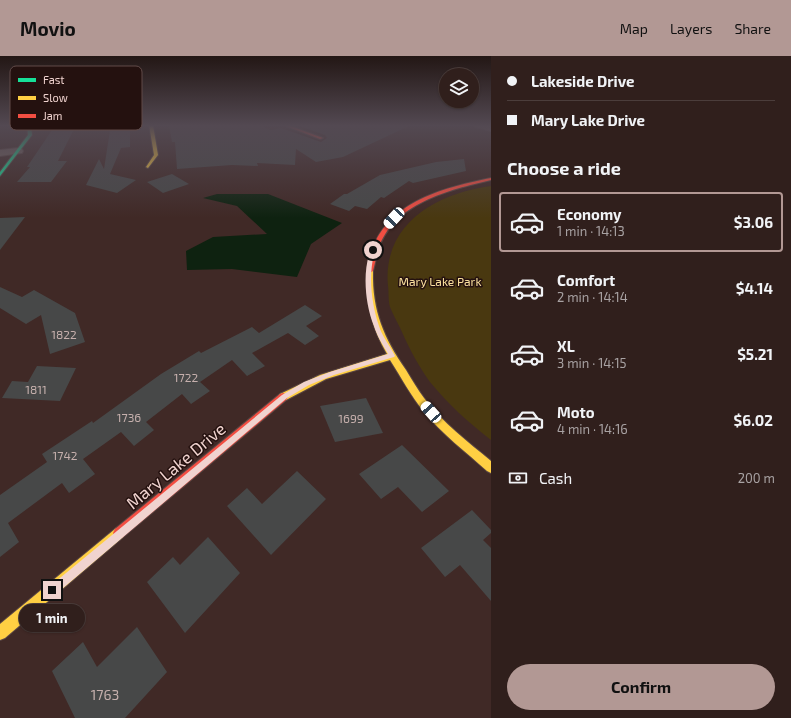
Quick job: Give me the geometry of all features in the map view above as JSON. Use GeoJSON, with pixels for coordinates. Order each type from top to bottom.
{"type":"FeatureCollection","features":[{"type":"Feature","properties":{"kind":"street"},"geometry":{"type":"LineString","coordinates":[[0,175],[14,156]]}},
{"type":"Feature","properties":{"kind":"street"},"geometry":{"type":"LineString","coordinates":[[148,167],[155,156]]}},
{"type":"Feature","properties":{"kind":"street"},"geometry":{"type":"LineString","coordinates":[[491,179],[461,185],[423,198],[405,209],[394,218],[377,239],[369,264],[370,301],[376,327],[392,356],[421,401],[451,434],[491,468]]}},
{"type":"Feature","properties":{"kind":"street","name":"Mary Lake Drive"},"geometry":{"type":"LineString","coordinates":[[0,634],[284,396],[306,384],[326,376],[392,356]]}},
{"type":"Feature","properties":{"kind":"green space","name":"Mary Lake Park"},"geometry":{"type":"Polygon","coordinates":[[[491,186],[491,440],[451,406],[430,382],[418,364],[390,307],[388,264],[394,245],[404,229],[417,215],[433,204],[451,196],[491,186]]]}},
{"type":"Feature","properties":{"kind":"shaded area"},"geometry":{"type":"Polygon","coordinates":[[[217,194],[268,194],[342,223],[311,244],[297,277],[232,269],[187,270],[186,251],[213,237],[267,234],[237,206],[203,198],[217,194]]]}},
{"type":"Feature","properties":{"kind":"building"},"geometry":{"type":"Polygon","coordinates":[[[35,156],[61,156],[58,161],[67,161],[51,182],[17,182],[30,167],[27,167],[35,156]]]}},
{"type":"Feature","properties":{"kind":"building"},"geometry":{"type":"Polygon","coordinates":[[[106,156],[118,156],[110,174],[136,180],[117,193],[86,185],[99,159],[104,169],[106,156]]]}},
{"type":"Feature","properties":{"kind":"building"},"geometry":{"type":"Polygon","coordinates":[[[176,156],[296,156],[295,165],[257,163],[258,166],[232,165],[177,169],[176,156]]]}},
{"type":"Feature","properties":{"kind":"building"},"geometry":{"type":"Polygon","coordinates":[[[307,156],[345,156],[343,157],[316,162],[307,156]]]}},
{"type":"Feature","properties":{"kind":"building"},"geometry":{"type":"Polygon","coordinates":[[[464,159],[466,171],[413,183],[409,181],[384,198],[381,197],[367,209],[355,206],[349,211],[330,204],[344,194],[347,194],[380,175],[436,162],[464,159]]]}},
{"type":"Feature","properties":{"kind":"building"},"geometry":{"type":"Polygon","coordinates":[[[172,174],[189,184],[163,193],[147,182],[172,174]]]}},
{"type":"Feature","properties":{"kind":"building"},"geometry":{"type":"Polygon","coordinates":[[[25,217],[0,250],[0,218],[25,217]]]}},
{"type":"Feature","properties":{"kind":"building"},"geometry":{"type":"Polygon","coordinates":[[[0,287],[22,297],[34,290],[75,313],[85,342],[50,354],[41,315],[26,324],[0,308],[0,287]]]}},
{"type":"Feature","properties":{"kind":"building"},"geometry":{"type":"Polygon","coordinates":[[[305,305],[322,316],[306,326],[319,336],[305,345],[288,333],[252,353],[265,366],[247,376],[232,360],[200,382],[210,391],[191,404],[182,394],[146,422],[154,430],[134,446],[121,432],[83,459],[95,474],[69,493],[62,483],[8,523],[19,542],[0,557],[0,495],[47,462],[42,454],[92,421],[93,423],[161,374],[199,351],[201,353],[252,327],[259,333],[305,305]]]}},
{"type":"Feature","properties":{"kind":"building"},"geometry":{"type":"Polygon","coordinates":[[[37,366],[76,368],[60,401],[2,398],[12,381],[28,382],[37,366]]]}},
{"type":"Feature","properties":{"kind":"building"},"geometry":{"type":"Polygon","coordinates":[[[366,398],[383,433],[335,442],[320,406],[366,398]]]}},
{"type":"Feature","properties":{"kind":"building"},"geometry":{"type":"Polygon","coordinates":[[[402,445],[449,491],[422,512],[398,487],[381,499],[359,474],[402,445]]]}},
{"type":"Feature","properties":{"kind":"building"},"geometry":{"type":"Polygon","coordinates":[[[297,471],[326,499],[271,555],[227,506],[247,488],[262,504],[297,471]]]}},
{"type":"Feature","properties":{"kind":"building"},"geometry":{"type":"Polygon","coordinates":[[[472,510],[491,530],[491,533],[483,540],[491,548],[491,601],[460,565],[445,577],[421,548],[472,510]]]}},
{"type":"Feature","properties":{"kind":"building"},"geometry":{"type":"Polygon","coordinates":[[[208,537],[240,573],[185,633],[147,582],[173,557],[180,565],[208,537]]]}},
{"type":"Feature","properties":{"kind":"building"},"geometry":{"type":"Polygon","coordinates":[[[137,627],[167,672],[125,718],[75,718],[52,671],[83,642],[97,667],[137,627]]]}},
{"type":"Feature","properties":{"kind":"traffic: fast"},"geometry":{"type":"LineString","coordinates":[[0,175],[14,156]]}},
{"type":"Feature","properties":{"kind":"traffic: slow"},"geometry":{"type":"LineString","coordinates":[[148,167],[155,156]]}},
{"type":"Feature","properties":{"kind":"traffic: slow"},"geometry":{"type":"LineString","coordinates":[[370,271],[369,285],[372,310],[385,345],[428,410],[454,436],[491,468]]}},
{"type":"Feature","properties":{"kind":"traffic: slow"},"geometry":{"type":"LineString","coordinates":[[283,397],[323,377],[392,356]]}},
{"type":"Feature","properties":{"kind":"traffic: slow"},"geometry":{"type":"LineString","coordinates":[[0,633],[119,533]]}},
{"type":"Feature","properties":{"kind":"traffic: jam"},"geometry":{"type":"LineString","coordinates":[[370,271],[375,249],[385,231],[398,217],[413,205],[450,189],[491,179]]}},
{"type":"Feature","properties":{"kind":"traffic: jam"},"geometry":{"type":"LineString","coordinates":[[119,533],[283,397]]}},
{"type":"Feature","properties":{"kind":"route"},"geometry":{"type":"LineString","coordinates":[[52,590],[284,396],[306,384],[346,368],[392,356],[376,327],[370,301],[369,264],[373,250]]}}]}
